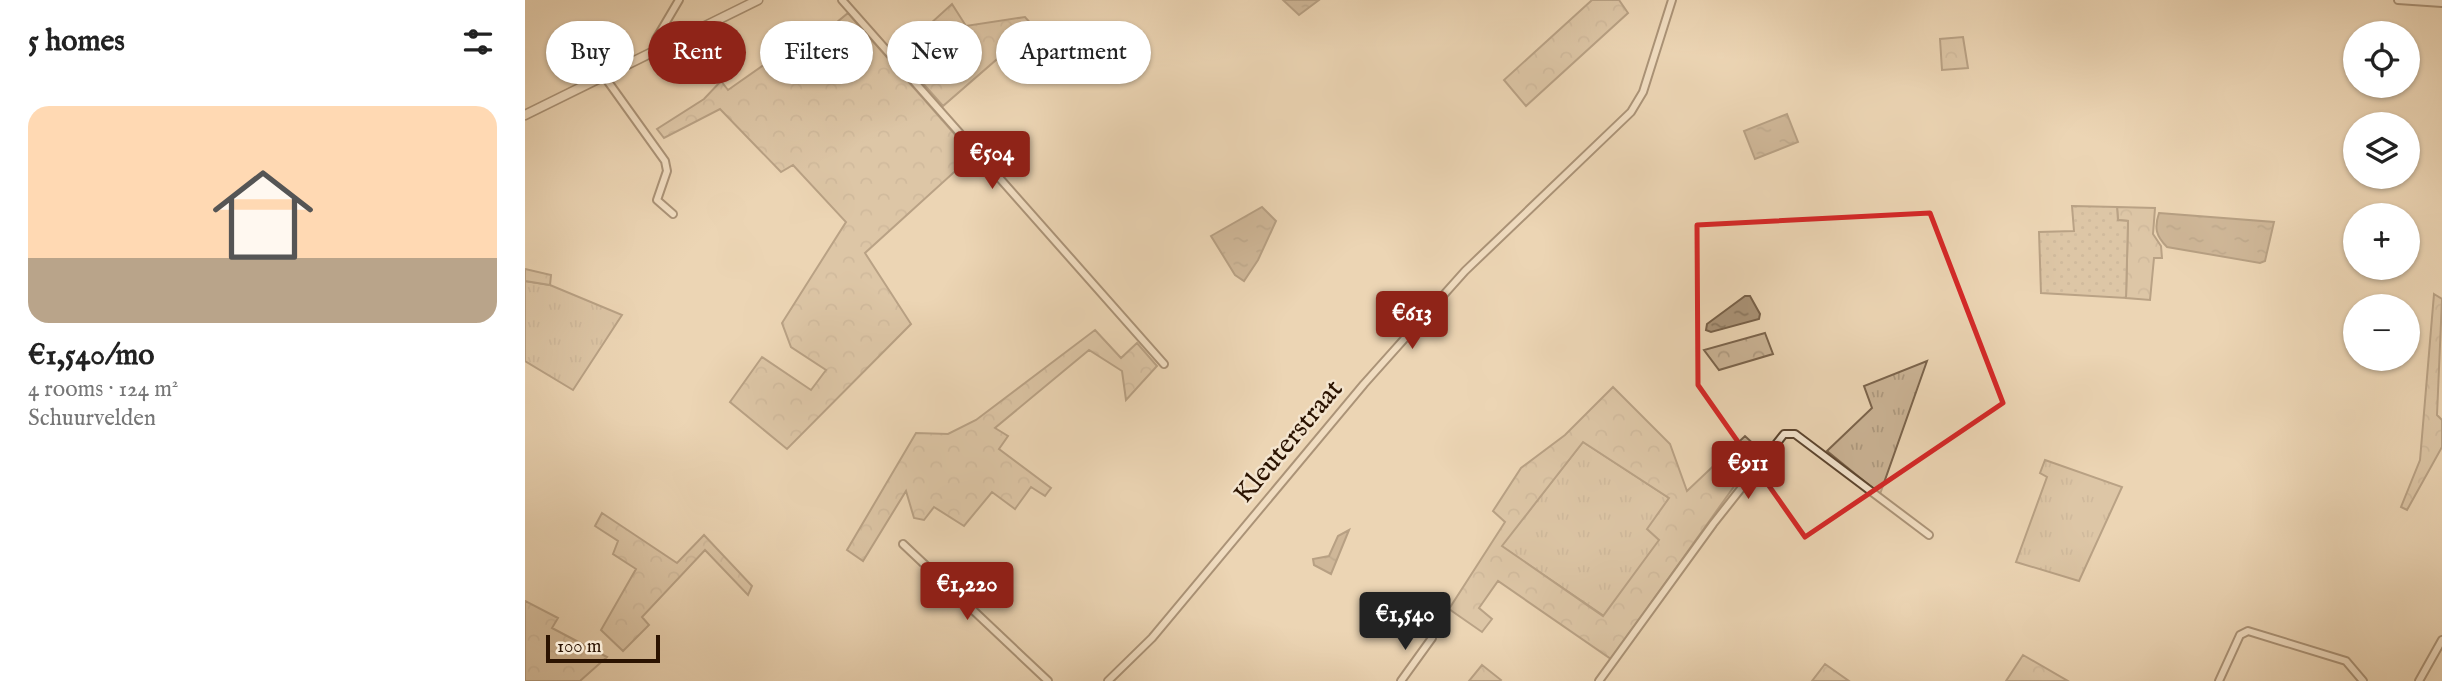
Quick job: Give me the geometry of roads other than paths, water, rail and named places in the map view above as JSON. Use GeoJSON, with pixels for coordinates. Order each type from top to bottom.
{"type":"FeatureCollection","features":[{"type":"Feature","properties":{"kind":"street"},"geometry":{"type":"LineString","coordinates":[[667,21],[679,0]]}},
{"type":"Feature","properties":{"kind":"street"},"geometry":{"type":"LineString","coordinates":[[715,21],[758,0]]}},
{"type":"Feature","properties":{"kind":"street"},"geometry":{"type":"LineString","coordinates":[[842,0],[1164,364]]}},
{"type":"Feature","properties":{"kind":"street","name":"Kleuterstraat"},"geometry":{"type":"LineString","coordinates":[[1108,681],[1160,627],[1364,384],[1465,271],[1631,113],[1643,92],[1672,0]]}},
{"type":"Feature","properties":{"kind":"street"},"geometry":{"type":"LineString","coordinates":[[2398,0],[2442,4]]}},
{"type":"Feature","properties":{"kind":"street"},"geometry":{"type":"LineString","coordinates":[[525,115],[588,84]]}},
{"type":"Feature","properties":{"kind":"street"},"geometry":{"type":"LineString","coordinates":[[610,84],[665,161],[667,171],[657,200],[673,214]]}},
{"type":"Feature","properties":{"kind":"street"},"geometry":{"type":"LineString","coordinates":[[1599,681],[1713,524],[1784,434],[1795,434],[1929,536]]}},
{"type":"Feature","properties":{"kind":"street"},"geometry":{"type":"LineString","coordinates":[[903,544],[1048,681]]}},
{"type":"Feature","properties":{"kind":"street"},"geometry":{"type":"LineString","coordinates":[[2218,681],[2240,635],[2248,631],[2346,661],[2363,681]]}},
{"type":"Feature","properties":{"kind":"street"},"geometry":{"type":"LineString","coordinates":[[1401,681],[1432,638]]}},
{"type":"Feature","properties":{"kind":"street"},"geometry":{"type":"LineString","coordinates":[[2419,681],[2442,639]]}},
{"type":"Feature","properties":{"kind":"water"},"geometry":{"type":"Polygon","coordinates":[[[1283,0],[1319,0],[1299,15],[1283,0]]]}},
{"type":"Feature","properties":{"kind":"water"},"geometry":{"type":"Polygon","coordinates":[[[1787,114],[1798,142],[1755,159],[1744,131],[1787,114]]]}},
{"type":"Feature","properties":{"kind":"water"},"geometry":{"type":"Polygon","coordinates":[[[1262,207],[1276,221],[1258,260],[1244,281],[1235,275],[1211,236],[1262,207]]]}},
{"type":"Feature","properties":{"kind":"water"},"geometry":{"type":"Polygon","coordinates":[[[2159,213],[2274,222],[2265,261],[2260,263],[2167,247],[2157,232],[2159,213]]]}},
{"type":"Feature","properties":{"kind":"water"},"geometry":{"type":"Polygon","coordinates":[[[1745,296],[1750,296],[1760,314],[1759,319],[1711,332],[1706,330],[1707,324],[1745,296]]]}},
{"type":"Feature","properties":{"kind":"water"},"geometry":{"type":"Polygon","coordinates":[[[1349,530],[1331,574],[1314,565],[1313,559],[1329,556],[1338,536],[1349,530]]]}}]}
